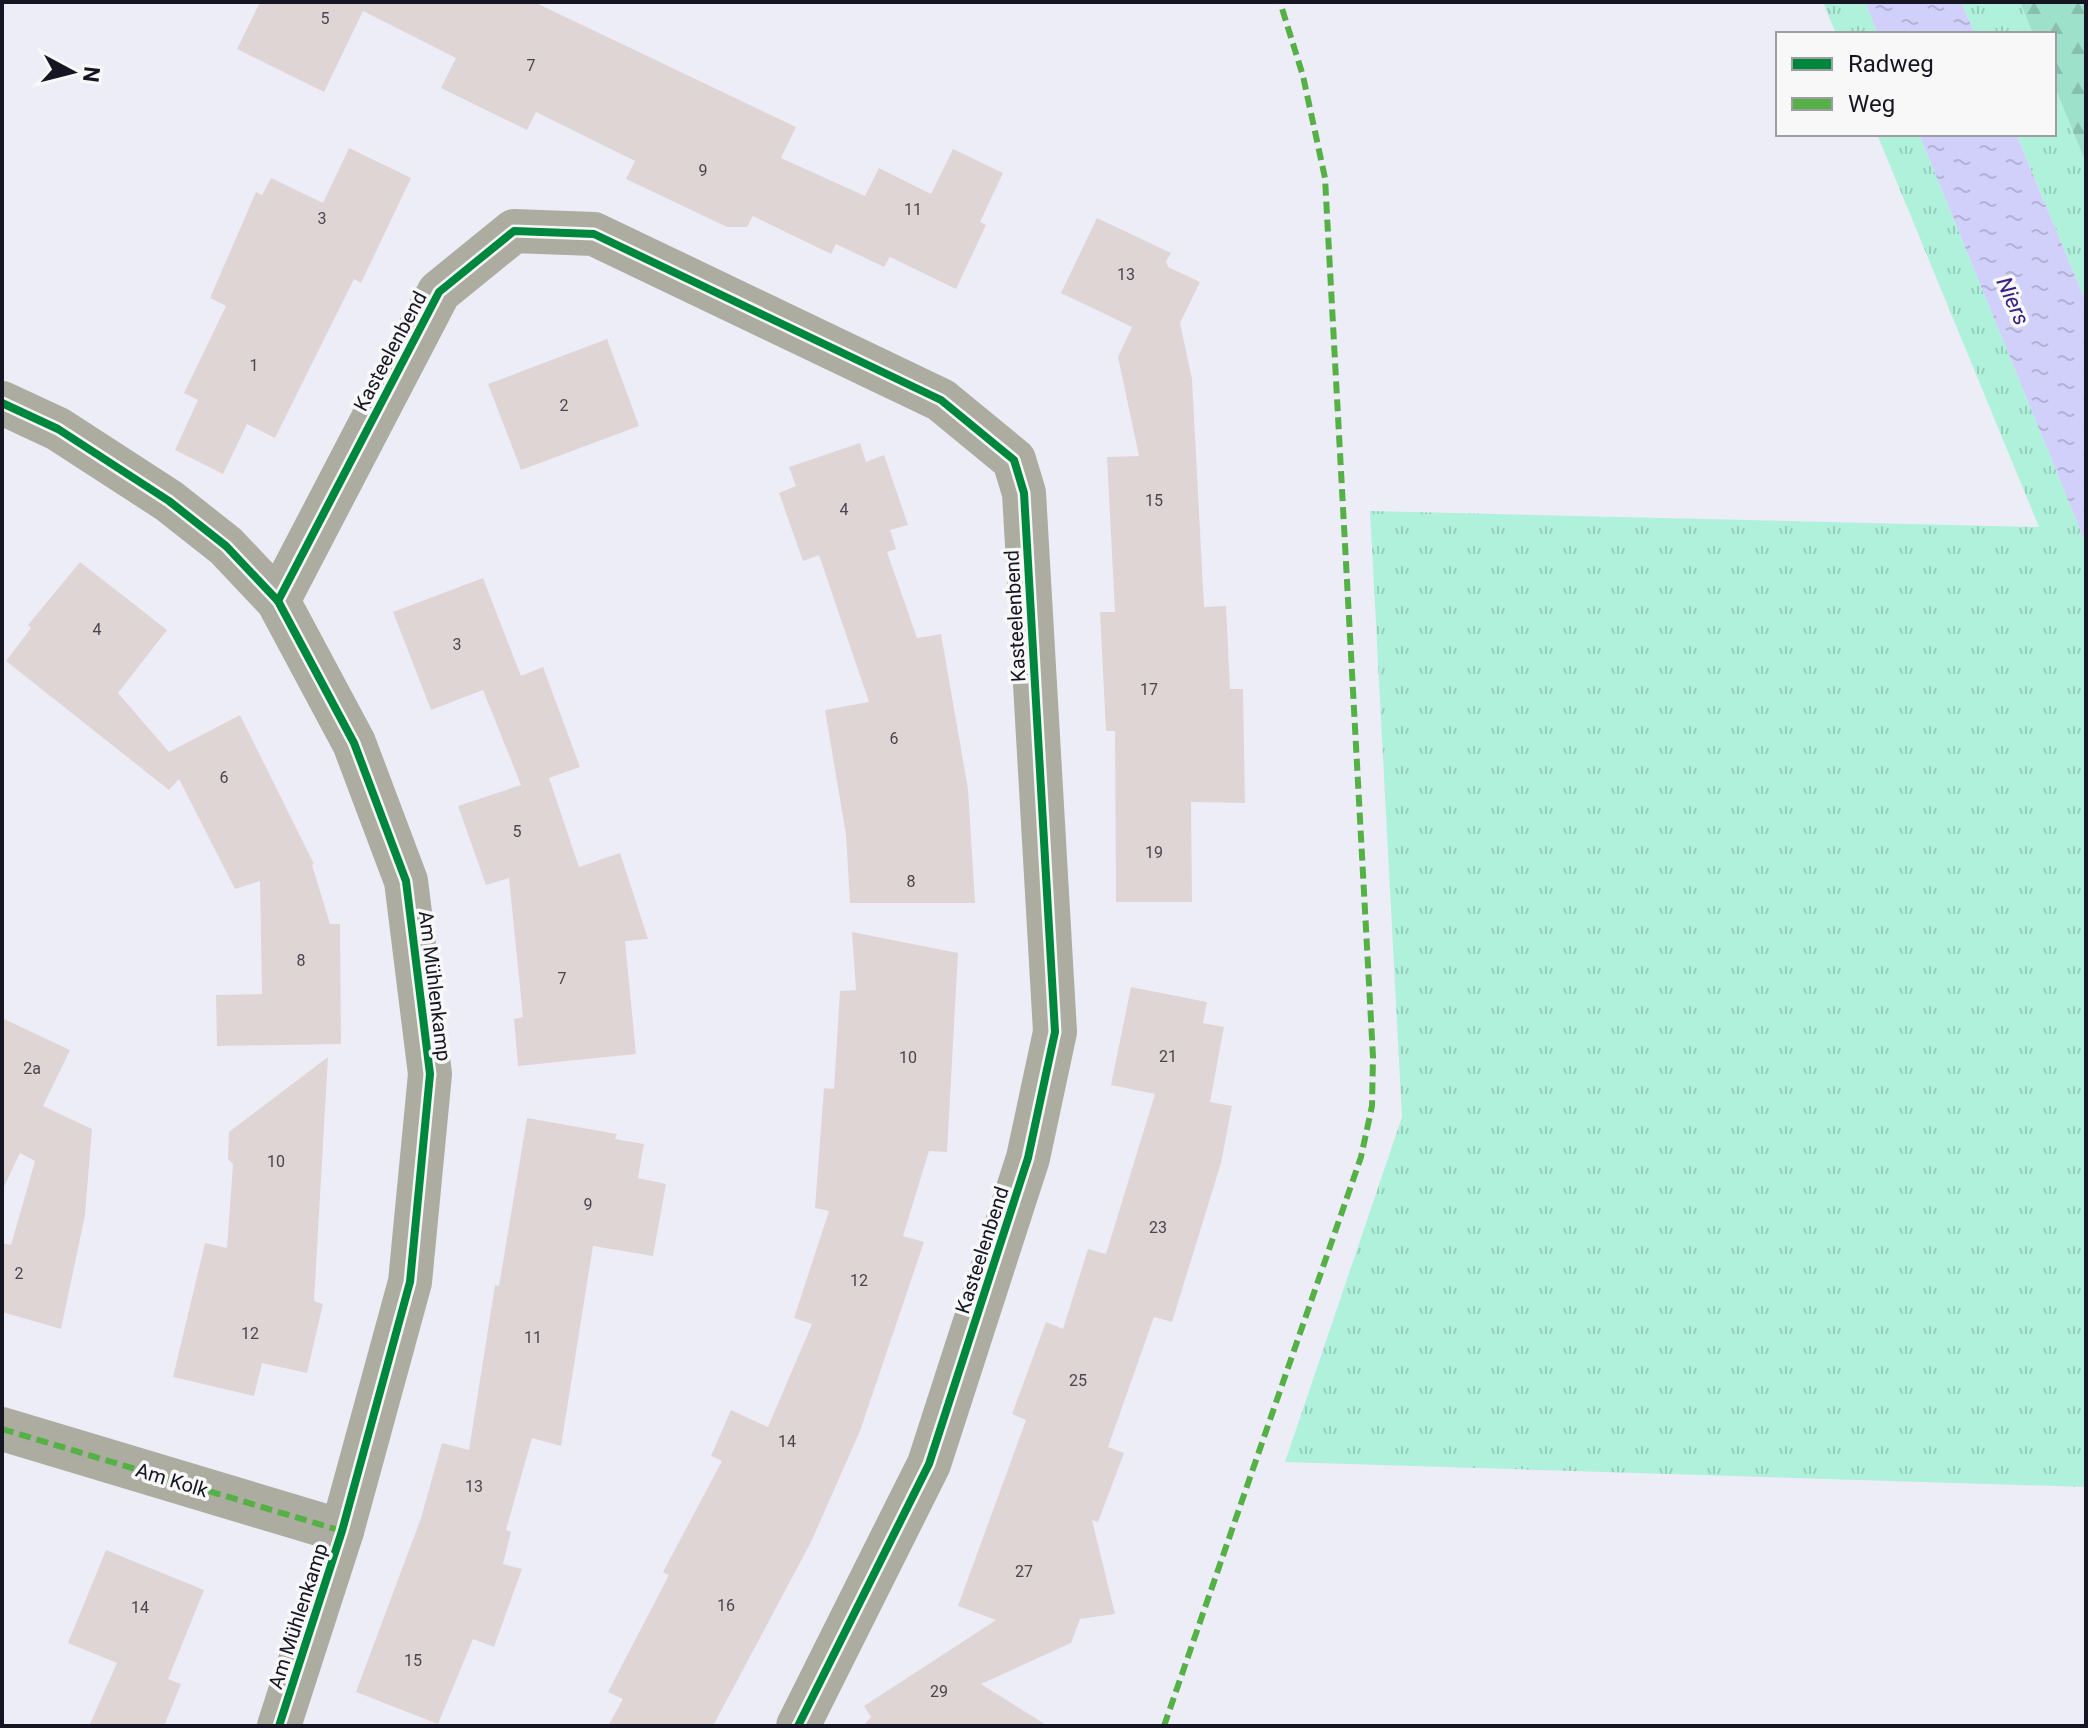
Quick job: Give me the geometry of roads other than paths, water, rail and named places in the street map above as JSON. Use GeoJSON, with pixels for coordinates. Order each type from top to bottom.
{"type":"FeatureCollection","features":[{"type":"Feature","properties":{"kind":"street","name":"Kasteelenbend"},"geometry":{"type":"LineString","coordinates":[[278,601],[439,292],[514,231],[594,234],[941,400],[1014,460],[1024,493],[1055,1032],[1028,1158],[929,1464],[798,1726]]}},
{"type":"Feature","properties":{"kind":"street","name":"Am Mühlenkamp"},"geometry":{"type":"LineString","coordinates":[[2,403],[58,429],[169,501],[226,546],[278,601],[354,743],[406,881],[430,1074],[410,1282],[342,1531],[279,1726]]}},
{"type":"Feature","properties":{"kind":"street","name":"Am Kolk"},"geometry":{"type":"LineString","coordinates":[[2,1429],[342,1531]]}},
{"type":"Feature","properties":{"kind":"water"},"geometry":{"type":"Polygon","coordinates":[[[1865,2],[1961,2],[1974,32],[1877,32],[1865,2]]]}},
{"type":"Feature","properties":{"kind":"water","name":"Niers"},"geometry":{"type":"Polygon","coordinates":[[[1920,136],[2017,136],[2086,302],[2086,544],[1920,136]]]}}]}
